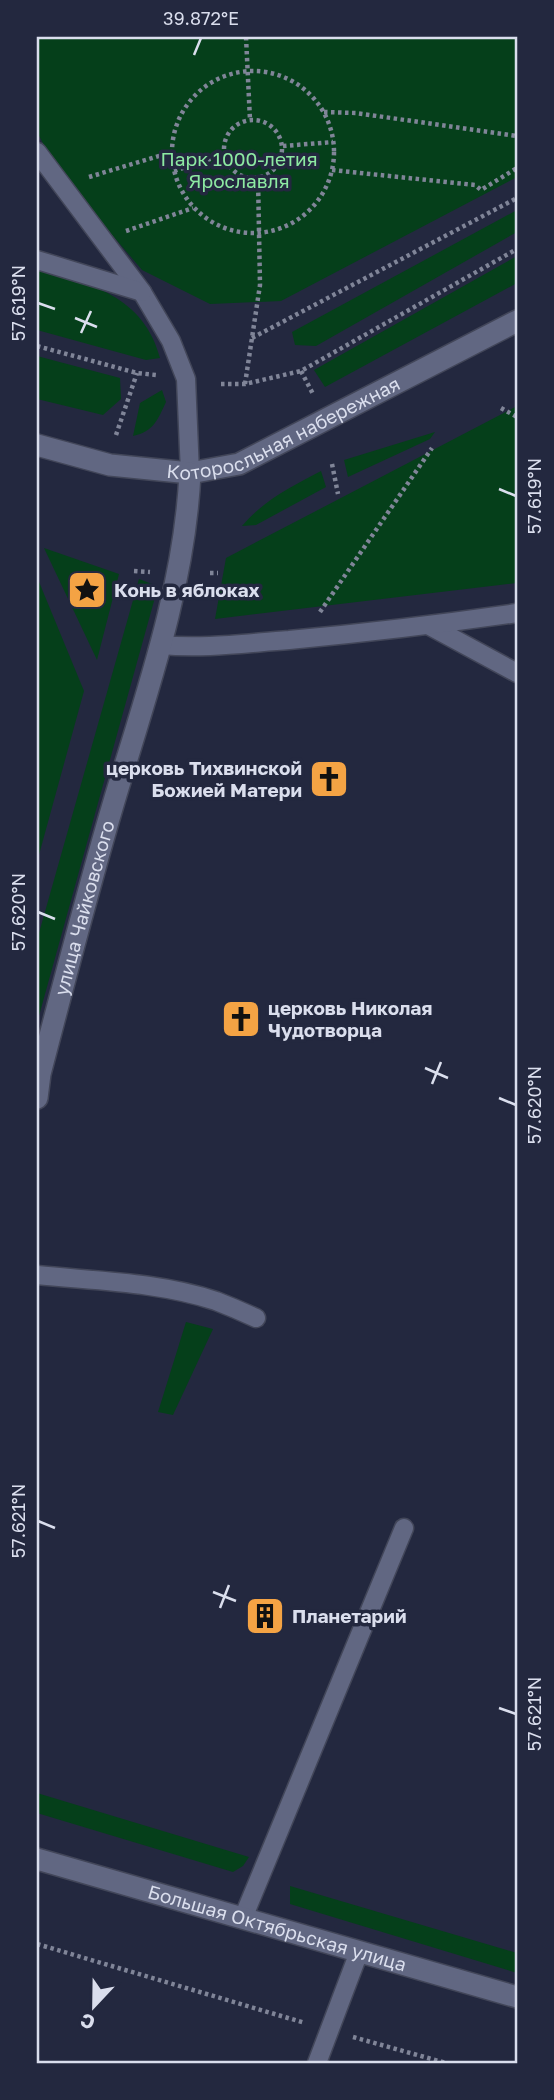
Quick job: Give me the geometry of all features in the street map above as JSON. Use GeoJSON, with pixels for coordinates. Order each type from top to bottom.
{"type":"FeatureCollection","features":[{"type":"Feature","properties":{"kind":"main road","name":"Которосльная набережная"},"geometry":{"type":"LineString","coordinates":[[37,445],[110,465],[190,473],[239,464],[517,321]]}},
{"type":"Feature","properties":{"kind":"main road","name":"улица Чайковского"},"geometry":{"type":"LineString","coordinates":[[37,1098],[39,1074],[88,887],[161,645],[188,516],[190,473]]}},
{"type":"Feature","properties":{"kind":"main road","name":"Большая Октябрьская улица"},"geometry":{"type":"LineString","coordinates":[[37,1858],[517,1997]]}},
{"type":"Feature","properties":{"kind":"lane"},"geometry":{"type":"LineString","coordinates":[[37,152],[142,292],[171,341],[186,379],[190,473]]}},
{"type":"Feature","properties":{"kind":"lane"},"geometry":{"type":"LineString","coordinates":[[37,260],[142,292]]}},
{"type":"Feature","properties":{"kind":"lane"},"geometry":{"type":"LineString","coordinates":[[161,645],[192,648],[430,626],[517,613]]}},
{"type":"Feature","properties":{"kind":"lane"},"geometry":{"type":"LineString","coordinates":[[430,626],[517,673]]}},
{"type":"Feature","properties":{"kind":"lane"},"geometry":{"type":"LineString","coordinates":[[37,1275],[171,1291],[214,1301],[256,1318]]}},
{"type":"Feature","properties":{"kind":"lane"},"geometry":{"type":"LineString","coordinates":[[243,1918],[404,1528]]}},
{"type":"Feature","properties":{"kind":"lane"},"geometry":{"type":"LineString","coordinates":[[317,2063],[359,1952]]}},
{"type":"Feature","properties":{"kind":"path"},"geometry":{"type":"LineString","coordinates":[[246,37],[250,120]]}},
{"type":"Feature","properties":{"kind":"path"},"geometry":{"type":"LineString","coordinates":[[248,71],[279,75],[303,87],[321,107],[332,131],[335,158],[329,184],[314,207],[293,224],[268,233],[240,233],[215,225],[193,208],[178,186],[174,171],[173,133],[184,108],[202,88],[226,75],[248,71]]}},
{"type":"Feature","properties":{"kind":"path"},"geometry":{"type":"LineString","coordinates":[[324,112],[356,113],[517,136]]}},
{"type":"Feature","properties":{"kind":"path"},"geometry":{"type":"LineString","coordinates":[[250,120],[264,121],[272,126],[279,133],[282,146],[280,161],[275,169],[258,178],[238,173],[231,167],[225,154],[226,139],[230,131],[237,124],[250,120]]}},
{"type":"Feature","properties":{"kind":"path"},"geometry":{"type":"LineString","coordinates":[[282,146],[333,142]]}},
{"type":"Feature","properties":{"kind":"path"},"geometry":{"type":"LineString","coordinates":[[87,178],[172,152]]}},
{"type":"Feature","properties":{"kind":"path"},"geometry":{"type":"LineString","coordinates":[[174,171],[225,154]]}},
{"type":"Feature","properties":{"kind":"path"},"geometry":{"type":"LineString","coordinates":[[332,170],[475,185],[481,190],[517,168]]}},
{"type":"Feature","properties":{"kind":"path"},"geometry":{"type":"LineString","coordinates":[[245,384],[259,302],[258,178]]}},
{"type":"Feature","properties":{"kind":"path"},"geometry":{"type":"LineString","coordinates":[[252,338],[517,198]]}},
{"type":"Feature","properties":{"kind":"path"},"geometry":{"type":"LineString","coordinates":[[119,234],[193,208]]}},
{"type":"Feature","properties":{"kind":"path"},"geometry":{"type":"LineString","coordinates":[[221,384],[245,384],[301,371],[517,249]]}},
{"type":"Feature","properties":{"kind":"path"},"geometry":{"type":"LineString","coordinates":[[37,346],[137,373],[156,375]]}},
{"type":"Feature","properties":{"kind":"path"},"geometry":{"type":"LineString","coordinates":[[301,371],[313,395]]}},
{"type":"Feature","properties":{"kind":"path"},"geometry":{"type":"LineString","coordinates":[[116,435],[137,373]]}},
{"type":"Feature","properties":{"kind":"path"},"geometry":{"type":"LineString","coordinates":[[501,408],[517,417]]}},
{"type":"Feature","properties":{"kind":"path"},"geometry":{"type":"LineString","coordinates":[[302,638],[432,448]]}},
{"type":"Feature","properties":{"kind":"path"},"geometry":{"type":"LineString","coordinates":[[332,464],[338,494]]}},
{"type":"Feature","properties":{"kind":"path"},"geometry":{"type":"LineString","coordinates":[[134,571],[158,572]]}},
{"type":"Feature","properties":{"kind":"path"},"geometry":{"type":"LineString","coordinates":[[210,573],[218,573]]}},
{"type":"Feature","properties":{"kind":"path"},"geometry":{"type":"LineString","coordinates":[[37,1944],[446,2063]]}},
{"type":"Feature","properties":{"kind":"green space","name":"Парк 1000-летия Ярославля"},"geometry":{"type":"Polygon","coordinates":[[[37,37],[517,37],[517,177],[281,301],[210,304],[142,270],[57,170],[37,132],[37,37]]]}},
{"type":"Feature","properties":{"kind":"green space"},"geometry":{"type":"Polygon","coordinates":[[[517,210],[517,232],[316,346],[295,345],[292,332],[517,210]]]}},
{"type":"Feature","properties":{"kind":"green space"},"geometry":{"type":"Polygon","coordinates":[[[517,256],[517,283],[325,387],[314,370],[517,256]]]}},
{"type":"Feature","properties":{"kind":"green space"},"geometry":{"type":"Polygon","coordinates":[[[37,267],[95,287],[128,306],[152,337],[160,358],[146,360],[37,330],[37,267]]]}},
{"type":"Feature","properties":{"kind":"green space"},"geometry":{"type":"Polygon","coordinates":[[[37,356],[120,378],[121,399],[103,415],[37,399],[37,356]]]}},
{"type":"Feature","properties":{"kind":"green space"},"geometry":{"type":"Polygon","coordinates":[[[162,390],[166,402],[157,420],[146,431],[133,436],[140,403],[162,390]]]}},
{"type":"Feature","properties":{"kind":"green space"},"geometry":{"type":"Polygon","coordinates":[[[517,406],[517,583],[215,619],[226,558],[517,406]]]}},
{"type":"Feature","properties":{"kind":"green space"},"geometry":{"type":"Polygon","coordinates":[[[435,432],[430,439],[348,477],[344,460],[435,432]]]}},
{"type":"Feature","properties":{"kind":"green space"},"geometry":{"type":"Polygon","coordinates":[[[321,471],[326,487],[256,525],[242,526],[269,501],[321,471]]]}},
{"type":"Feature","properties":{"kind":"green space"},"geometry":{"type":"Polygon","coordinates":[[[44,548],[119,574],[97,660],[44,548]]]}},
{"type":"Feature","properties":{"kind":"green space"},"geometry":{"type":"Polygon","coordinates":[[[37,577],[84,691],[37,862],[37,577]]]}},
{"type":"Feature","properties":{"kind":"green space"},"geometry":{"type":"Polygon","coordinates":[[[139,579],[152,584],[154,601],[37,1023],[37,940],[139,579]]]}},
{"type":"Feature","properties":{"kind":"green space"},"geometry":{"type":"Polygon","coordinates":[[[186,1322],[213,1329],[173,1415],[158,1412],[186,1322]]]}},
{"type":"Feature","properties":{"kind":"green space"},"geometry":{"type":"Polygon","coordinates":[[[37,1793],[249,1857],[243,1866],[233,1872],[37,1813],[37,1793]]]}},
{"type":"Feature","properties":{"kind":"green space"},"geometry":{"type":"Polygon","coordinates":[[[290,1886],[517,1953],[517,1973],[290,1904],[290,1886]]]}},
{"type":"Feature","properties":{"kind":"place","name":"Конь в яблоках"},"geometry":{"type":"Point","coordinates":[87,590]}},
{"type":"Feature","properties":{"kind":"place","name":"церковь Тихвинской Божией Матери"},"geometry":{"type":"Point","coordinates":[329,779]}},
{"type":"Feature","properties":{"kind":"place","name":"церковь Николая Чудотворца"},"geometry":{"type":"Point","coordinates":[241,1019]}},
{"type":"Feature","properties":{"kind":"place","name":"Планетарий"},"geometry":{"type":"Point","coordinates":[265,1616]}}]}
